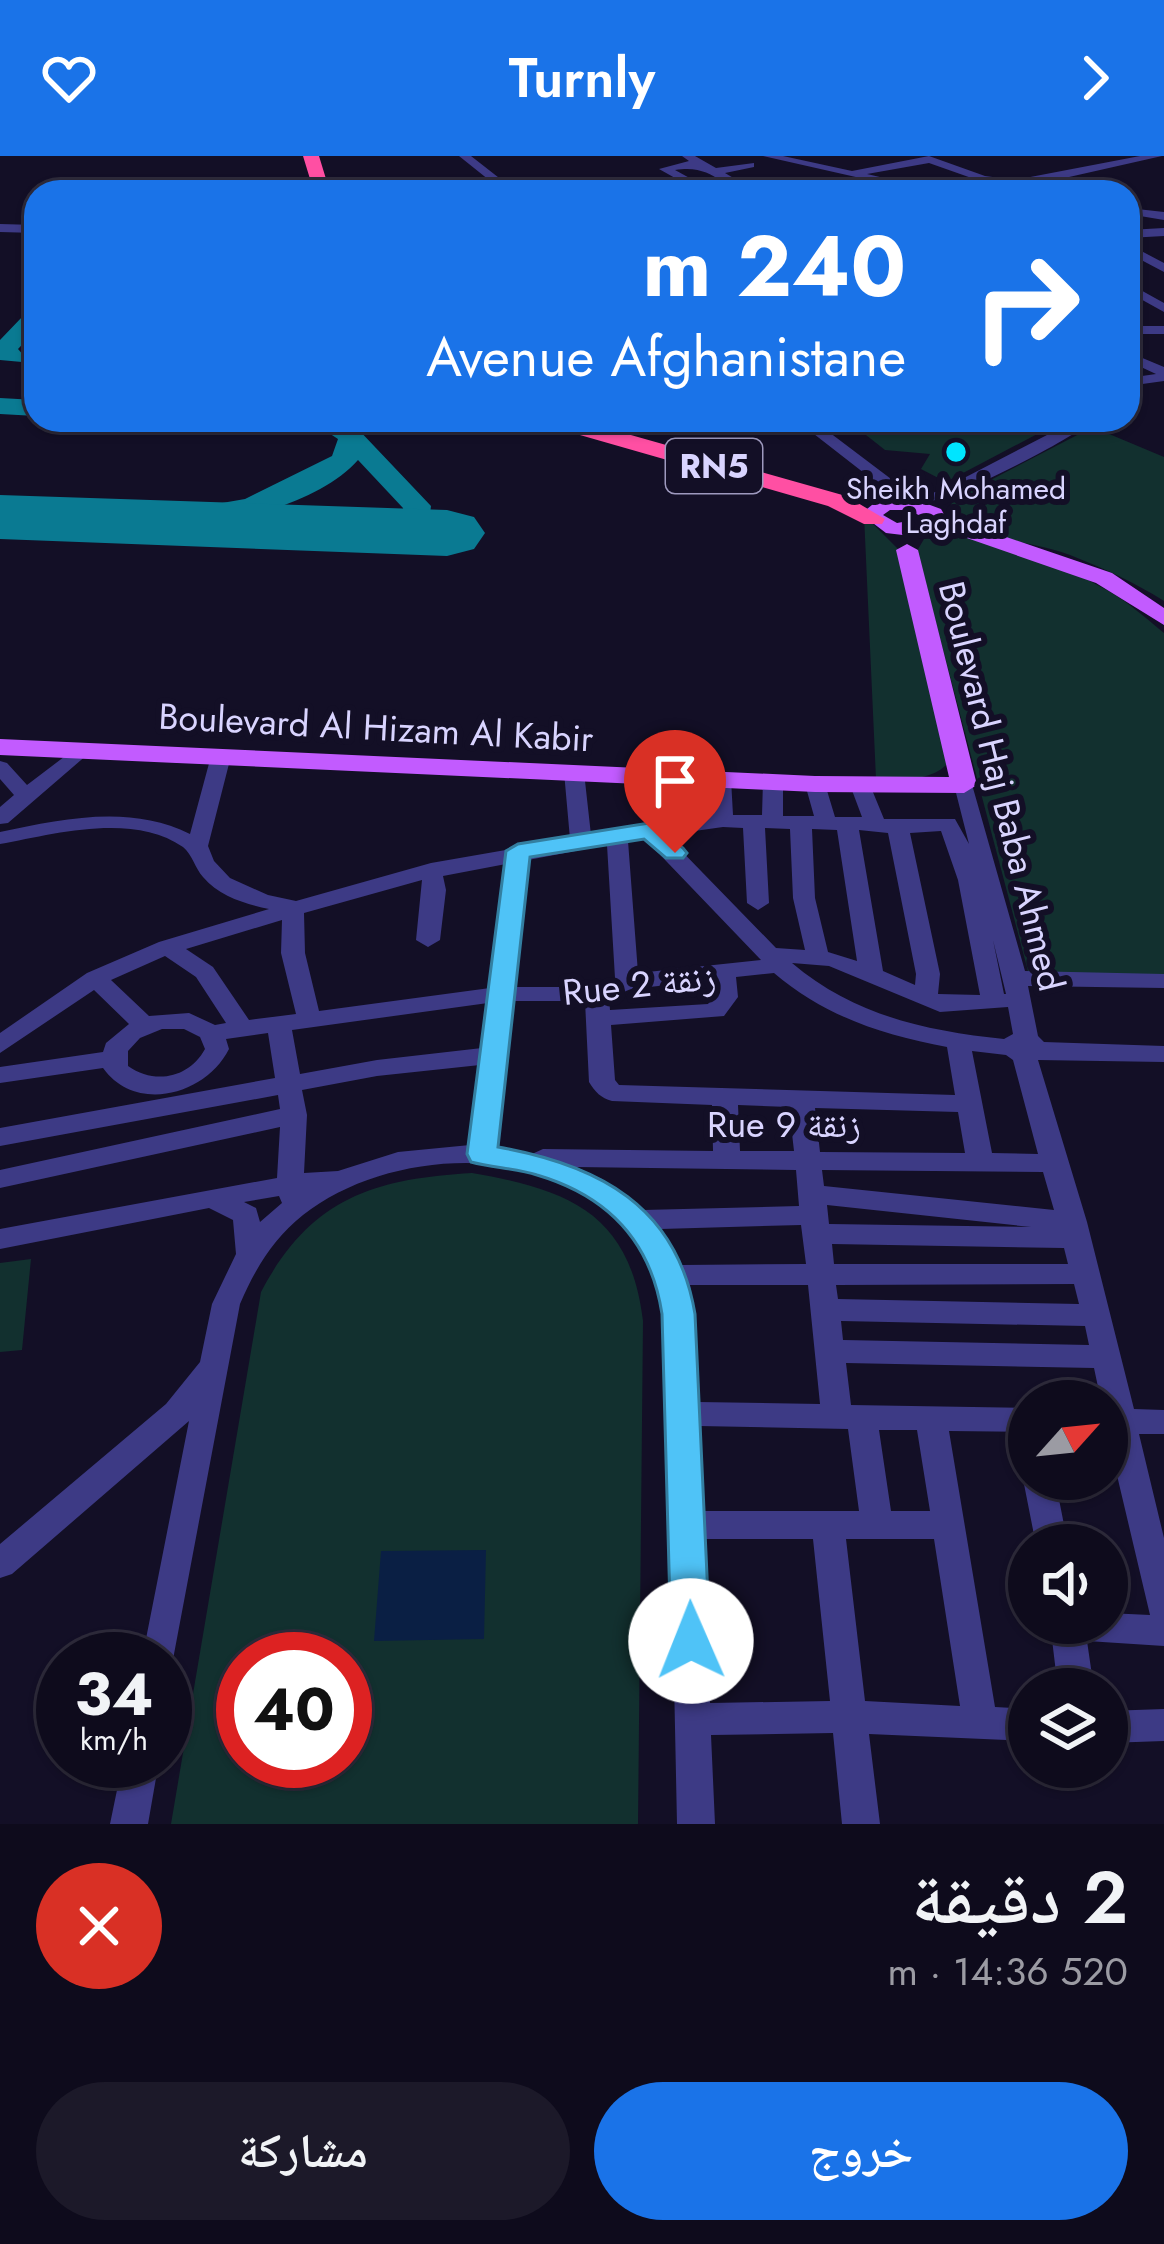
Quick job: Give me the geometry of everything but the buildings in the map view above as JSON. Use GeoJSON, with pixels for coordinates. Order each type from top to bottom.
{"type":"FeatureCollection","features":[{"type":"Feature","properties":{"kind":"highway","name":"RN5"},"geometry":{"type":"LineString","coordinates":[[595,432],[837,501],[908,514]]}},
{"type":"Feature","properties":{"kind":"highway","name":"RN5"},"geometry":{"type":"LineString","coordinates":[[615,432],[908,514]]}},
{"type":"Feature","properties":{"kind":"main road","name":"RN5"},"geometry":{"type":"LineString","coordinates":[[908,514],[1092,572],[1164,618]]}},
{"type":"Feature","properties":{"kind":"main road","name":"Boulevard Haj Baba Ahmed"},"geometry":{"type":"LineString","coordinates":[[908,514],[964,785]]}},
{"type":"Feature","properties":{"kind":"main road","name":"Boulevard Al Hizam Al Kabir"},"geometry":{"type":"LineString","coordinates":[[0,747],[815,784],[964,785]]}},
{"type":"Feature","properties":{"kind":"street"},"geometry":{"type":"LineString","coordinates":[[464,156],[495,180]]}},
{"type":"Feature","properties":{"kind":"street"},"geometry":{"type":"LineString","coordinates":[[654,157],[666,156]]}},
{"type":"Feature","properties":{"kind":"street"},"geometry":{"type":"LineString","coordinates":[[768,156],[805,161],[880,156]]}},
{"type":"Feature","properties":{"kind":"street"},"geometry":{"type":"LineString","coordinates":[[1059,180],[1151,157],[1164,168]]}},
{"type":"Feature","properties":{"kind":"street"},"geometry":{"type":"LineString","coordinates":[[849,173],[923,158],[989,180]]}},
{"type":"Feature","properties":{"kind":"street"},"geometry":{"type":"LineString","coordinates":[[686,180],[664,169],[693,160],[727,180]]}},
{"type":"Feature","properties":{"kind":"street"},"geometry":{"type":"LineString","coordinates":[[828,161],[849,173],[867,176],[942,164]]}},
{"type":"Feature","properties":{"kind":"street"},"geometry":{"type":"LineString","coordinates":[[711,172],[750,165]]}},
{"type":"Feature","properties":{"kind":"street"},"geometry":{"type":"LineString","coordinates":[[925,180],[962,171]]}},
{"type":"Feature","properties":{"kind":"street"},"geometry":{"type":"LineString","coordinates":[[867,176],[872,180]]}},
{"type":"Feature","properties":{"kind":"street"},"geometry":{"type":"LineString","coordinates":[[1140,255],[1164,272]]}},
{"type":"Feature","properties":{"kind":"street"},"geometry":{"type":"LineString","coordinates":[[1144,257],[1164,256]]}},
{"type":"Feature","properties":{"kind":"street"},"geometry":{"type":"LineString","coordinates":[[816,432],[908,514],[1064,432]]}},
{"type":"Feature","properties":{"kind":"street"},"geometry":{"type":"LineString","coordinates":[[0,818],[81,750]]}},
{"type":"Feature","properties":{"kind":"street"},"geometry":{"type":"LineString","coordinates":[[197,846],[220,756]]}},
{"type":"Feature","properties":{"kind":"street"},"geometry":{"type":"LineString","coordinates":[[0,767],[26,796]]}},
{"type":"Feature","properties":{"kind":"street"},"geometry":{"type":"LineString","coordinates":[[574,772],[580,840]]}},
{"type":"Feature","properties":{"kind":"street"},"geometry":{"type":"LineString","coordinates":[[721,779],[723,821]]}},
{"type":"Feature","properties":{"kind":"street"},"geometry":{"type":"LineString","coordinates":[[758,903],[763,824],[773,782]]}},
{"type":"Feature","properties":{"kind":"street"},"geometry":{"type":"LineString","coordinates":[[815,784],[871,973]]}},
{"type":"Feature","properties":{"kind":"street"},"geometry":{"type":"LineString","coordinates":[[860,785],[886,826],[928,974],[926,998],[940,1004],[1009,993],[1164,981]]}},
{"type":"Feature","properties":{"kind":"street","name":"Boulevard Haj Baba Ahmed"},"geometry":{"type":"LineString","coordinates":[[964,785],[1009,993],[1075,1230],[1111,1380]]}},
{"type":"Feature","properties":{"kind":"street"},"geometry":{"type":"LineString","coordinates":[[0,1046],[95,979],[167,947],[293,907],[518,851],[723,821],[886,826],[937,822],[953,830],[1009,993]]}},
{"type":"Feature","properties":{"kind":"street"},"geometry":{"type":"LineString","coordinates":[[0,838],[85,823],[125,823],[178,833],[197,846],[212,875],[235,892],[254,901],[293,907]]}},
{"type":"Feature","properties":{"kind":"street"},"geometry":{"type":"LineString","coordinates":[[818,957],[804,898],[824,824]]}},
{"type":"Feature","properties":{"kind":"street"},"geometry":{"type":"LineString","coordinates":[[649,831],[776,960],[850,1012],[878,1024],[958,1042],[1164,1054]]}},
{"type":"Feature","properties":{"kind":"street"},"geometry":{"type":"LineString","coordinates":[[617,835],[627,982]]}},
{"type":"Feature","properties":{"kind":"street"},"geometry":{"type":"LineString","coordinates":[[518,851],[493,1055],[490,1155],[576,1177],[637,1220],[672,1275],[688,1525],[696,1824]]}},
{"type":"Feature","properties":{"kind":"street"},"geometry":{"type":"LineString","coordinates":[[428,940],[435,890],[431,870]]}},
{"type":"Feature","properties":{"kind":"street"},"geometry":{"type":"LineString","coordinates":[[728,907],[804,898]]}},
{"type":"Feature","properties":{"kind":"street"},"geometry":{"type":"LineString","coordinates":[[293,907],[293,953],[309,1018]]}},
{"type":"Feature","properties":{"kind":"street"},"geometry":{"type":"LineString","coordinates":[[167,947],[205,972],[241,1027]]}},
{"type":"Feature","properties":{"kind":"street","name":"Rue 2 زنقة"},"geometry":{"type":"LineString","coordinates":[[211,1033],[499,994],[597,1006],[627,982],[724,975],[776,960],[818,957],[871,973],[926,998]]}},
{"type":"Feature","properties":{"kind":"street"},"geometry":{"type":"LineString","coordinates":[[724,975],[726,998],[715,1011],[597,1006],[602,1082],[611,1093],[969,1104]]}},
{"type":"Feature","properties":{"kind":"street"},"geometry":{"type":"LineString","coordinates":[[95,979],[144,1025]]}},
{"type":"Feature","properties":{"kind":"street"},"geometry":{"type":"LineString","coordinates":[[175,1020],[211,1033],[216,1041],[214,1059],[172,1094],[137,1083],[116,1069],[113,1059],[122,1040],[144,1025],[175,1020]]}},
{"type":"Feature","properties":{"kind":"street"},"geometry":{"type":"LineString","coordinates":[[164,1632],[226,1304],[249,1252],[292,1194],[294,1115],[278,1022]]}},
{"type":"Feature","properties":{"kind":"street"},"geometry":{"type":"LineString","coordinates":[[958,1042],[980,1162]]}},
{"type":"Feature","properties":{"kind":"street"},"geometry":{"type":"LineString","coordinates":[[0,1137],[172,1094],[287,1085],[377,1068],[493,1055]]}},
{"type":"Feature","properties":{"kind":"street"},"geometry":{"type":"LineString","coordinates":[[0,1075],[113,1059]]}},
{"type":"Feature","properties":{"kind":"street"},"geometry":{"type":"LineString","coordinates":[[725,1097],[727,1160]]}},
{"type":"Feature","properties":{"kind":"street"},"geometry":{"type":"LineString","coordinates":[[801,1099],[830,1351],[877,1524]]}},
{"type":"Feature","properties":{"kind":"street"},"geometry":{"type":"LineString","coordinates":[[0,1179],[294,1115]]}},
{"type":"Feature","properties":{"kind":"street","name":"Rue 9 زنقة"},"geometry":{"type":"LineString","coordinates":[[292,1194],[409,1158],[490,1155],[1056,1163]]}},
{"type":"Feature","properties":{"kind":"street"},"geometry":{"type":"LineString","coordinates":[[0,1239],[212,1198],[292,1194]]}},
{"type":"Feature","properties":{"kind":"street"},"geometry":{"type":"LineString","coordinates":[[212,1198],[246,1215],[249,1252]]}},
{"type":"Feature","properties":{"kind":"street"},"geometry":{"type":"LineString","coordinates":[[637,1220],[814,1214],[1075,1230]]}},
{"type":"Feature","properties":{"kind":"street"},"geometry":{"type":"LineString","coordinates":[[814,1214],[1075,1230]]}},
{"type":"Feature","properties":{"kind":"street"},"geometry":{"type":"LineString","coordinates":[[672,1275],[1084,1274]]}},
{"type":"Feature","properties":{"kind":"street"},"geometry":{"type":"LineString","coordinates":[[825,1310],[1097,1315]]}},
{"type":"Feature","properties":{"kind":"street"},"geometry":{"type":"LineString","coordinates":[[0,1564],[177,1413],[198,1389],[217,1348]]}},
{"type":"Feature","properties":{"kind":"street"},"geometry":{"type":"LineString","coordinates":[[830,1351],[1108,1357]]}},
{"type":"Feature","properties":{"kind":"street"},"geometry":{"type":"LineString","coordinates":[[683,1414],[1008,1423]]}},
{"type":"Feature","properties":{"kind":"street"},"geometry":{"type":"LineString","coordinates":[[931,1418],[980,1723]]}},
{"type":"Feature","properties":{"kind":"street"},"geometry":{"type":"LineString","coordinates":[[1128,1421],[1164,1422]]}},
{"type":"Feature","properties":{"kind":"street","name":"Boulevard Haj Baba Ahmed"},"geometry":{"type":"LineString","coordinates":[[1128,1471],[1164,1610]]}},
{"type":"Feature","properties":{"kind":"street"},"geometry":{"type":"LineString","coordinates":[[828,1524],[861,1824]]}},
{"type":"Feature","properties":{"kind":"street"},"geometry":{"type":"LineString","coordinates":[[688,1525],[948,1525]]}},
{"type":"Feature","properties":{"kind":"street"},"geometry":{"type":"LineString","coordinates":[[1128,1628],[1164,1631]]}},
{"type":"Feature","properties":{"kind":"street"},"geometry":{"type":"LineString","coordinates":[[692,1719],[850,1717],[1008,1724]]}},
{"type":"Feature","properties":{"kind":"street"},"geometry":{"type":"LineString","coordinates":[[1128,1726],[1164,1725]]}},
{"type":"Feature","properties":{"kind":"street"},"geometry":{"type":"LineString","coordinates":[[129,1824],[136,1788]]}},
{"type":"Feature","properties":{"kind":"green space","name":"Sheikh Mohamed Laghdaf"},"geometry":{"type":"Polygon","coordinates":[[[862,432],[1041,432],[946,482],[921,469],[930,454],[885,450],[862,432]]]}},
{"type":"Feature","properties":{"kind":"green space"},"geometry":{"type":"Polygon","coordinates":[[[1083,432],[1104,432],[1164,457],[1164,601],[1070,555],[972,526],[949,507],[956,498],[1083,432]]]}},
{"type":"Feature","properties":{"kind":"green space"},"geometry":{"type":"Polygon","coordinates":[[[864,515],[905,556],[952,758],[937,772],[918,778],[876,779],[864,515]]]}},
{"type":"Feature","properties":{"kind":"green space"},"geometry":{"type":"Polygon","coordinates":[[[924,539],[978,540],[1051,563],[1117,596],[1164,633],[1164,976],[1029,975],[917,551],[924,539]]]}},
{"type":"Feature","properties":{"kind":"green space"},"geometry":{"type":"Polygon","coordinates":[[[472,1173],[566,1199],[609,1232],[625,1255],[636,1285],[643,1321],[638,1824],[171,1824],[177,1788],[192,1788],[192,1700],[261,1292],[280,1260],[323,1215],[347,1200],[404,1181],[472,1173]]]}},
{"type":"Feature","properties":{"kind":"green space"},"geometry":{"type":"Polygon","coordinates":[[[31,1259],[22,1350],[0,1352],[0,1263],[31,1259]]]}},
{"type":"Feature","properties":{"kind":"water"},"geometry":{"type":"Polygon","coordinates":[[[486,1550],[484,1639],[374,1641],[381,1551],[486,1550]]]}},
{"type":"Feature","properties":{"kind":"taxiway"},"geometry":{"type":"LineString","coordinates":[[13,357],[3,351],[24,328]]}},
{"type":"Feature","properties":{"kind":"taxiway"},"geometry":{"type":"LineString","coordinates":[[0,406],[24,407]]}},
{"type":"Feature","properties":{"kind":"taxiway"},"geometry":{"type":"LineString","coordinates":[[345,432],[352,438]]}},
{"type":"Feature","properties":{"kind":"taxiway"},"geometry":{"type":"LineString","coordinates":[[159,523],[232,512],[278,496],[344,460],[352,438]]}},
{"type":"Feature","properties":{"kind":"taxiway"},"geometry":{"type":"LineString","coordinates":[[352,438],[417,506],[417,532]]}},
{"type":"Feature","properties":{"kind":"runway"},"geometry":{"type":"LineString","coordinates":[[0,517],[447,533]]}},
{"type":"Feature","properties":{"kind":"place","name":"Sheikh Mohamed Laghdaf"},"geometry":{"type":"Point","coordinates":[956,452]}},
{"type":"Feature","properties":{"kind":"route"},"geometry":{"type":"LineString","coordinates":[[675,853],[649,831],[518,851],[482,1154],[544,1166],[604,1193],[650,1234],[672,1275],[679,1314],[691,1641]]}}]}
